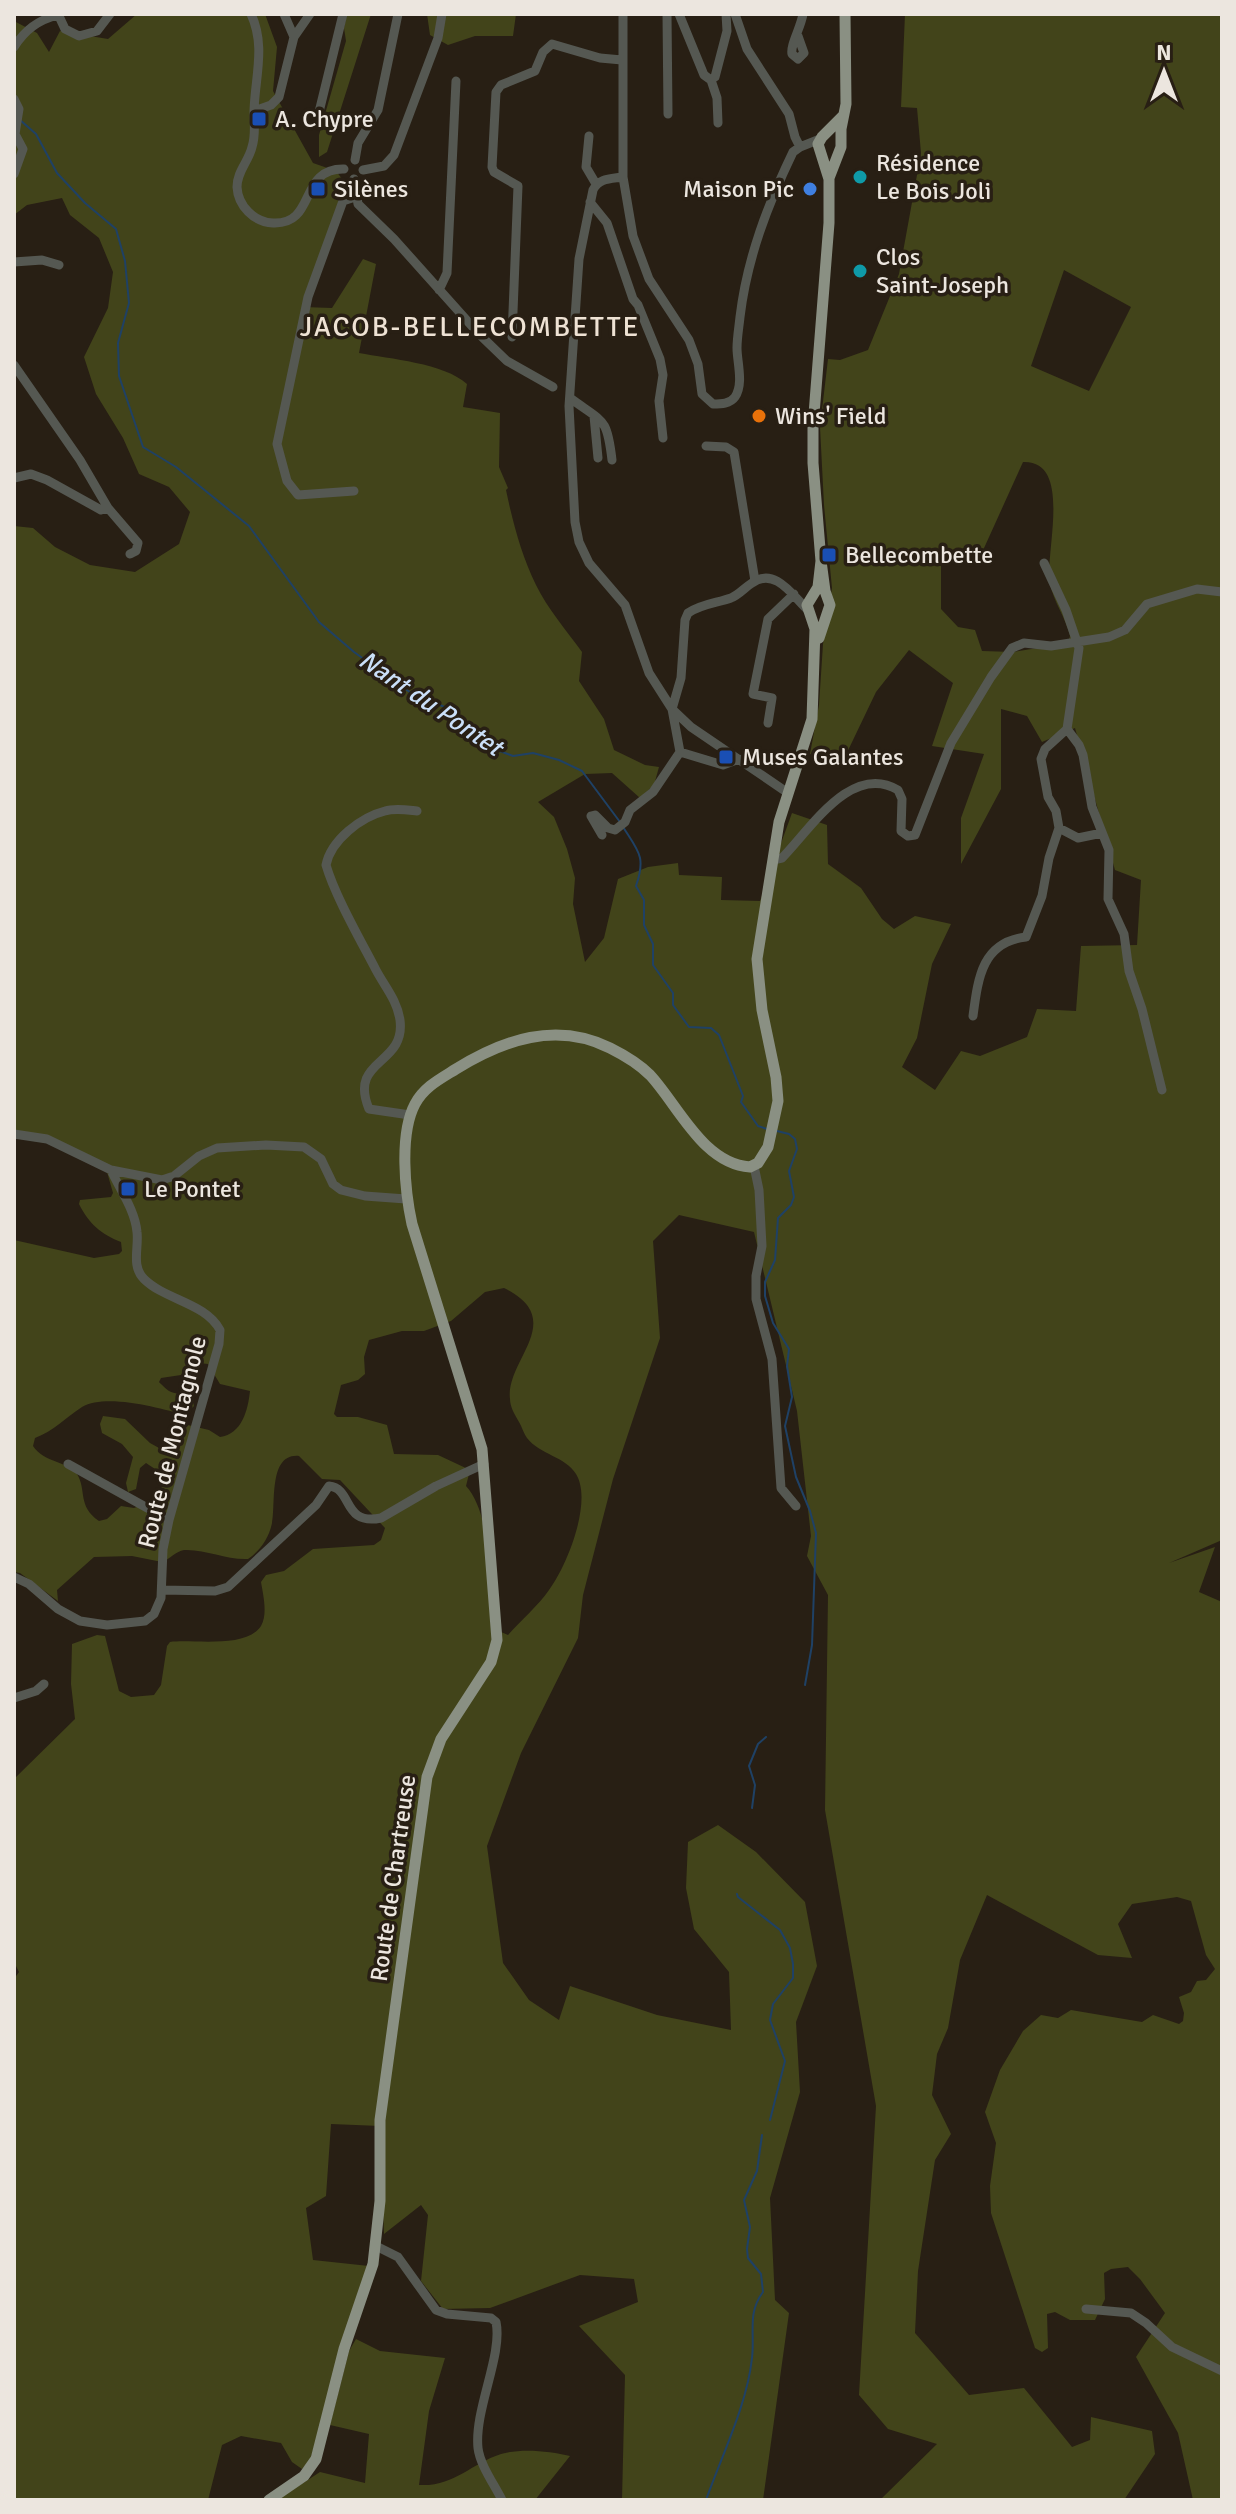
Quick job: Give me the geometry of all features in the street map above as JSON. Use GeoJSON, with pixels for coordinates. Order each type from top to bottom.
{"type":"FeatureCollection","features":[{"type":"Feature","properties":{"kind":"main road"},"geometry":{"type":"LineString","coordinates":[[829,179],[841,147],[846,104],[845,14]]}},
{"type":"Feature","properties":{"kind":"main road"},"geometry":{"type":"LineString","coordinates":[[813,666],[830,607],[821,561],[813,427],[829,223],[829,179],[822,145],[843,116]]}},
{"type":"Feature","properties":{"kind":"main road"},"geometry":{"type":"LineString","coordinates":[[822,145],[832,134],[840,141]]}},
{"type":"Feature","properties":{"kind":"main road"},"geometry":{"type":"LineString","coordinates":[[822,145],[828,157],[837,155]]}},
{"type":"Feature","properties":{"kind":"main road"},"geometry":{"type":"LineString","coordinates":[[410,1115],[415,1104],[434,1082],[473,1058],[514,1040],[563,1034],[598,1042],[634,1062],[661,1088],[682,1120],[701,1140],[738,1165],[754,1166],[763,1157],[773,1131],[778,1092],[762,1010],[757,969],[758,946],[777,833],[812,719],[815,629],[808,603],[818,587],[821,561]]}},
{"type":"Feature","properties":{"kind":"main road"},"geometry":{"type":"LineString","coordinates":[[812,596],[822,594],[827,597]]}},
{"type":"Feature","properties":{"kind":"main road"},"geometry":{"type":"LineString","coordinates":[[810,613],[820,617],[826,614]]}},
{"type":"Feature","properties":{"kind":"main road","name":"Route de Chartreuse"},"geometry":{"type":"LineString","coordinates":[[269,2500],[304,2476],[316,2459],[344,2349],[370,2277],[380,2201],[380,2120],[427,1777],[441,1739],[486,1671],[497,1647],[484,1464],[476,1426],[406,1199],[406,1146],[410,1115]]}},
{"type":"Feature","properties":{"kind":"street"},"geometry":{"type":"LineString","coordinates":[[14,47],[32,26],[43,19],[58,14],[65,29],[79,36],[97,31],[110,14]]}},
{"type":"Feature","properties":{"kind":"street"},"geometry":{"type":"LineString","coordinates":[[251,14],[259,40],[253,145],[240,170],[237,185],[242,205],[253,216],[268,223],[291,219],[300,212],[317,178],[332,169],[344,169]]}},
{"type":"Feature","properties":{"kind":"street"},"geometry":{"type":"LineString","coordinates":[[284,14],[294,37]]}},
{"type":"Feature","properties":{"kind":"street"},"geometry":{"type":"LineString","coordinates":[[254,111],[277,100],[294,37],[310,14]]}},
{"type":"Feature","properties":{"kind":"street"},"geometry":{"type":"LineString","coordinates":[[319,112],[343,14]]}},
{"type":"Feature","properties":{"kind":"street"},"geometry":{"type":"LineString","coordinates":[[355,160],[358,143],[378,110],[398,14]]}},
{"type":"Feature","properties":{"kind":"street"},"geometry":{"type":"LineString","coordinates":[[363,170],[384,166],[394,155],[438,38],[442,14]]}},
{"type":"Feature","properties":{"kind":"street"},"geometry":{"type":"LineString","coordinates":[[623,14],[623,177],[633,236],[640,259],[661,301],[695,353],[702,394],[713,404],[734,398],[739,387],[737,349],[740,313],[759,230],[792,155],[800,147],[822,145]]}},
{"type":"Feature","properties":{"kind":"street"},"geometry":{"type":"LineString","coordinates":[[667,14],[668,114]]}},
{"type":"Feature","properties":{"kind":"street"},"geometry":{"type":"LineString","coordinates":[[679,14],[704,75],[711,80],[717,98],[718,123]]}},
{"type":"Feature","properties":{"kind":"street"},"geometry":{"type":"LineString","coordinates":[[711,80],[715,77],[726,35],[726,14]]}},
{"type":"Feature","properties":{"kind":"street"},"geometry":{"type":"LineString","coordinates":[[735,14],[753,63],[789,114],[800,147]]}},
{"type":"Feature","properties":{"kind":"street"},"geometry":{"type":"LineString","coordinates":[[798,36],[803,14]]}},
{"type":"Feature","properties":{"kind":"street"},"geometry":{"type":"LineString","coordinates":[[512,337],[518,186],[492,167],[496,92],[501,85],[535,71],[543,52],[552,44],[600,58],[622,60]]}},
{"type":"Feature","properties":{"kind":"street"},"geometry":{"type":"LineString","coordinates":[[439,290],[447,273],[456,81]]}},
{"type":"Feature","properties":{"kind":"street"},"geometry":{"type":"LineString","coordinates":[[255,96],[266,101],[277,100]]}},
{"type":"Feature","properties":{"kind":"street"},"geometry":{"type":"LineString","coordinates":[[14,99],[19,108],[15,134],[23,149],[14,174]]}},
{"type":"Feature","properties":{"kind":"street"},"geometry":{"type":"LineString","coordinates":[[589,136],[586,167],[596,184]]}},
{"type":"Feature","properties":{"kind":"street"},"geometry":{"type":"LineString","coordinates":[[355,160],[363,170],[354,179],[345,175],[344,169],[347,162],[355,160]]}},
{"type":"Feature","properties":{"kind":"street"},"geometry":{"type":"LineString","coordinates":[[623,177],[596,184],[579,259],[570,398],[575,522],[579,542],[589,563],[625,605],[649,673],[672,709],[691,727],[788,793]]}},
{"type":"Feature","properties":{"kind":"street"},"geometry":{"type":"LineString","coordinates":[[354,179],[358,204],[439,290],[507,361],[553,387]]}},
{"type":"Feature","properties":{"kind":"street"},"geometry":{"type":"LineString","coordinates":[[354,491],[298,495],[287,481],[277,444],[308,297],[343,201],[355,197]]}},
{"type":"Feature","properties":{"kind":"street"},"geometry":{"type":"LineString","coordinates":[[590,202],[607,223],[633,299],[660,359],[663,375],[659,401],[663,438]]}},
{"type":"Feature","properties":{"kind":"street"},"geometry":{"type":"LineString","coordinates":[[14,262],[42,260],[59,265]]}},
{"type":"Feature","properties":{"kind":"street"},"geometry":{"type":"LineString","coordinates":[[14,365],[77,455],[108,508],[138,543],[136,551],[130,554]]}},
{"type":"Feature","properties":{"kind":"street"},"geometry":{"type":"LineString","coordinates":[[570,398],[605,423],[609,430],[612,460]]}},
{"type":"Feature","properties":{"kind":"street"},"geometry":{"type":"LineString","coordinates":[[594,416],[598,458]]}},
{"type":"Feature","properties":{"kind":"street"},"geometry":{"type":"LineString","coordinates":[[706,446],[726,447],[734,452],[755,581]]}},
{"type":"Feature","properties":{"kind":"street"},"geometry":{"type":"LineString","coordinates":[[14,478],[31,474],[101,510],[108,508]]}},
{"type":"Feature","properties":{"kind":"street"},"geometry":{"type":"LineString","coordinates":[[973,1016],[978,985],[992,950],[1009,939],[1026,937],[1042,896],[1049,858],[1059,828],[1056,811],[1048,797],[1041,759],[1045,749],[1067,729],[1078,656],[1066,610],[1044,563]]}},
{"type":"Feature","properties":{"kind":"street"},"geometry":{"type":"LineString","coordinates":[[602,835],[592,815],[611,830],[622,825],[630,810],[653,792],[680,752],[672,709],[681,678],[688,613],[732,597],[755,581],[771,579],[794,594],[810,613]]}},
{"type":"Feature","properties":{"kind":"street"},"geometry":{"type":"LineString","coordinates":[[773,860],[782,858],[849,789],[862,785],[885,785],[898,790],[902,799],[901,831],[908,836],[915,835],[951,743],[1003,657],[1012,648],[1024,643],[1051,646],[1077,643],[1121,633],[1141,609],[1152,602],[1197,589],[1222,592]]}},
{"type":"Feature","properties":{"kind":"street"},"geometry":{"type":"LineString","coordinates":[[794,594],[812,596]]}},
{"type":"Feature","properties":{"kind":"street"},"geometry":{"type":"LineString","coordinates":[[768,723],[772,698],[753,694],[768,619],[794,594]]}},
{"type":"Feature","properties":{"kind":"street"},"geometry":{"type":"LineString","coordinates":[[1067,729],[1083,755],[1092,807],[1109,850],[1108,899],[1124,934],[1129,971],[1162,1090]]}},
{"type":"Feature","properties":{"kind":"street"},"geometry":{"type":"LineString","coordinates":[[680,752],[723,765],[739,759]]}},
{"type":"Feature","properties":{"kind":"street"},"geometry":{"type":"LineString","coordinates":[[410,1115],[369,1109],[364,1097],[364,1086],[373,1066],[396,1048],[400,1037],[400,1019],[393,996],[378,973],[326,865],[336,842],[373,815],[388,809],[417,811]]}},
{"type":"Feature","properties":{"kind":"street"},"geometry":{"type":"LineString","coordinates":[[1059,828],[1078,838],[1102,833]]}},
{"type":"Feature","properties":{"kind":"street"},"geometry":{"type":"LineString","coordinates":[[14,1134],[47,1139],[111,1170],[162,1180],[174,1176],[199,1156],[217,1148],[295,1145],[317,1154],[333,1184],[341,1190],[365,1196],[406,1199]]}},
{"type":"Feature","properties":{"kind":"street"},"geometry":{"type":"LineString","coordinates":[[754,1166],[759,1190],[762,1246],[756,1276],[756,1299],[772,1359],[781,1488],[796,1506]]}},
{"type":"Feature","properties":{"kind":"street","name":"Route de Montagnole"},"geometry":{"type":"LineString","coordinates":[[111,1170],[133,1215],[137,1231],[138,1271],[147,1282],[208,1316],[220,1330],[219,1344],[169,1520],[163,1549],[162,1590]]}},
{"type":"Feature","properties":{"kind":"street"},"geometry":{"type":"LineString","coordinates":[[68,1464],[169,1520]]}},
{"type":"Feature","properties":{"kind":"street"},"geometry":{"type":"LineString","coordinates":[[14,1577],[29,1584],[69,1616],[97,1624],[145,1621],[157,1610],[162,1590],[215,1591],[228,1587],[316,1505],[329,1486],[339,1490],[354,1514],[373,1520],[484,1464]]}},
{"type":"Feature","properties":{"kind":"street"},"geometry":{"type":"LineString","coordinates":[[14,1698],[36,1691],[44,1684]]}},
{"type":"Feature","properties":{"kind":"street"},"geometry":{"type":"LineString","coordinates":[[376,2246],[398,2257],[436,2310],[491,2318],[496,2322],[497,2335],[478,2444],[481,2459],[502,2500]]}},
{"type":"Feature","properties":{"kind":"street"},"geometry":{"type":"LineString","coordinates":[[1086,2309],[1131,2313],[1172,2347],[1222,2371]]}},
{"type":"Feature","properties":{"kind":"green space"},"geometry":{"type":"Polygon","coordinates":[[[137,14],[265,14],[277,47],[273,91],[313,163],[336,171],[346,184],[303,307],[332,308],[363,259],[376,264],[359,353],[445,371],[467,384],[463,407],[500,413],[499,467],[508,488],[518,538],[541,594],[582,652],[579,681],[604,719],[614,750],[645,765],[659,767],[654,785],[640,798],[612,773],[585,774],[538,802],[554,817],[567,849],[575,878],[573,904],[585,962],[604,938],[618,879],[648,867],[678,863],[679,875],[722,877],[721,900],[760,901],[792,813],[827,825],[828,864],[861,888],[882,919],[894,929],[915,916],[951,924],[932,964],[917,1038],[902,1067],[935,1090],[961,1051],[980,1056],[1027,1037],[1037,1009],[1076,1011],[1081,946],[1137,945],[1141,880],[1115,870],[1075,728],[1042,742],[1027,716],[1001,709],[1001,789],[961,864],[961,818],[984,754],[932,746],[953,683],[909,650],[876,692],[842,763],[810,754],[819,705],[823,644],[832,588],[820,427],[828,359],[840,360],[868,350],[899,274],[921,153],[917,108],[901,107],[905,14],[1222,14],[1222,1540],[1169,1563],[1215,1547],[1199,1592],[1222,1602],[1222,2500],[1193,2500],[1178,2433],[1136,2357],[1165,2313],[1128,2267],[1104,2273],[1105,2299],[1095,2320],[1070,2320],[1055,2312],[1047,2314],[1048,2348],[1042,2352],[1035,2348],[991,2213],[990,2186],[996,2143],[985,2112],[1000,2070],[1023,2031],[1041,2015],[1058,2018],[1071,2010],[1142,2022],[1153,2015],[1179,2024],[1183,2021],[1179,1997],[1191,1992],[1197,1981],[1206,1980],[1215,1969],[1206,1955],[1191,1901],[1177,1897],[1132,1904],[1118,1924],[1132,1958],[1098,1955],[987,1895],[960,1960],[948,2028],[937,2054],[932,2095],[951,2134],[935,2160],[918,2271],[915,2333],[969,2395],[1024,2388],[1072,2447],[1090,2440],[1091,2417],[1152,2431],[1155,2454],[1124,2500],[880,2500],[937,2444],[888,2429],[859,2395],[876,2106],[825,1810],[828,1595],[807,1556],[811,1536],[797,1411],[754,1232],[679,1215],[653,1241],[660,1338],[613,1479],[583,1595],[578,1638],[521,1753],[487,1846],[503,1963],[529,2000],[559,2020],[570,1986],[657,2015],[731,2030],[729,1972],[694,1929],[686,1888],[688,1842],[718,1825],[756,1852],[805,1902],[817,1966],[796,2022],[800,2092],[770,2198],[775,2300],[789,2313],[763,2500],[622,2500],[625,2375],[579,2326],[638,2302],[634,2279],[580,2275],[490,2308],[443,2309],[421,2281],[428,2215],[421,2205],[384,2234],[380,2126],[331,2124],[326,2196],[306,2208],[313,2260],[369,2266],[310,2460],[302,2469],[292,2462],[281,2443],[241,2436],[222,2445],[208,2500],[14,2500],[14,1979],[19,1972],[14,1962],[14,1779],[75,1719],[71,1684],[72,1644],[97,1635],[105,1636],[119,1691],[131,1697],[154,1695],[161,1685],[170,1642],[218,1642],[244,1638],[254,1633],[261,1626],[264,1616],[261,1582],[266,1575],[284,1571],[313,1549],[374,1545],[381,1540],[385,1528],[340,1480],[322,1479],[299,1456],[289,1457],[282,1463],[275,1481],[271,1529],[263,1544],[248,1559],[184,1550],[162,1562],[132,1556],[94,1557],[57,1590],[58,1601],[20,1573],[14,1572],[14,1240],[94,1258],[122,1251],[121,1242],[96,1228],[79,1204],[80,1200],[111,1197],[113,1193],[107,1172],[53,1144],[14,1138],[14,526],[33,528],[55,547],[90,565],[135,572],[179,544],[190,512],[169,487],[139,474],[123,438],[96,394],[84,357],[108,308],[113,272],[99,238],[70,215],[62,198],[27,205],[14,215],[14,21],[37,33],[49,52],[60,31],[108,39],[137,14]],[[1064,270],[1031,366],[1089,391],[1131,307],[1064,270]],[[1023,462],[980,557],[967,560],[961,552],[941,562],[941,609],[958,627],[975,630],[982,651],[1013,652],[1068,643],[1068,629],[1050,583],[1052,492],[1048,476],[1039,465],[1023,462]],[[504,1288],[485,1292],[451,1321],[424,1331],[402,1331],[369,1340],[364,1357],[365,1374],[358,1380],[341,1385],[334,1414],[387,1425],[394,1454],[438,1455],[470,1470],[466,1486],[475,1499],[485,1533],[492,1628],[508,1635],[540,1602],[556,1579],[576,1533],[581,1500],[580,1486],[572,1468],[527,1438],[511,1405],[511,1384],[530,1341],[532,1313],[523,1300],[504,1288]],[[199,1363],[181,1375],[161,1378],[159,1382],[173,1393],[191,1397],[194,1406],[185,1415],[133,1403],[105,1401],[82,1407],[35,1438],[33,1446],[38,1452],[77,1474],[85,1504],[99,1521],[107,1519],[121,1506],[134,1508],[158,1499],[162,1486],[161,1473],[146,1463],[140,1468],[136,1489],[128,1492],[126,1483],[133,1457],[122,1444],[102,1433],[100,1424],[103,1416],[125,1419],[150,1443],[168,1453],[181,1433],[175,1426],[179,1423],[209,1430],[220,1437],[239,1426],[248,1406],[250,1391],[220,1384],[208,1364],[199,1363]]]}},
{"type":"Feature","properties":{"kind":"green space"},"geometry":{"type":"Polygon","coordinates":[[[347,14],[371,14],[327,152],[319,157],[319,135],[346,41],[344,28],[347,14]]]}},
{"type":"Feature","properties":{"kind":"green space"},"geometry":{"type":"Polygon","coordinates":[[[427,14],[516,14],[513,36],[475,36],[448,45],[430,35],[427,14]]]}},
{"type":"Feature","properties":{"kind":"green space"},"geometry":{"type":"Polygon","coordinates":[[[356,2339],[380,2351],[445,2358],[429,2411],[419,2485],[442,2482],[509,2452],[536,2451],[570,2456],[535,2500],[277,2500],[320,2472],[365,2483],[369,2434],[330,2425],[349,2351],[356,2339]]]}},
{"type":"Feature","properties":{"kind":"waterway","name":"Nant du Pontet"},"geometry":{"type":"LineString","coordinates":[[20,120],[36,134],[57,173],[85,203],[116,229],[125,261],[129,303],[118,343],[119,376],[143,447],[176,467],[249,526],[319,622],[354,652],[411,693],[447,708],[489,747],[513,756],[533,753],[582,771],[620,822]]}},
{"type":"Feature","properties":{"kind":"waterway","name":"Nant du Pontet"},"geometry":{"type":"LineString","coordinates":[[623,827],[639,855],[636,886],[644,900],[644,925],[653,944],[653,965],[673,993],[673,1005],[689,1027],[711,1028],[719,1035],[743,1096],[741,1102],[758,1126],[767,1129]]}},
{"type":"Feature","properties":{"kind":"waterway","name":"Nant du Pontet"},"geometry":{"type":"LineString","coordinates":[[777,1131],[795,1139],[797,1149],[789,1171],[794,1197],[791,1205],[778,1218],[775,1260],[765,1282],[765,1296],[773,1323],[789,1349],[787,1366],[792,1397],[785,1426],[796,1477],[816,1533],[812,1645],[805,1685]]}},
{"type":"Feature","properties":{"kind":"waterway","name":"Nant du Pontet"},"geometry":{"type":"LineString","coordinates":[[752,1808],[755,1785],[749,1766],[758,1744],[766,1737]]}},
{"type":"Feature","properties":{"kind":"waterway","name":"Nant du Pontet"},"geometry":{"type":"LineString","coordinates":[[737,1894],[780,1930],[790,1948],[793,1964],[793,1978],[773,2004],[770,2020],[785,2061],[770,2120]]}},
{"type":"Feature","properties":{"kind":"waterway","name":"Nant du Pontet"},"geometry":{"type":"LineString","coordinates":[[706,2500],[745,2394],[752,2358],[753,2316],[763,2292],[761,2274],[748,2258],[750,2227],[744,2200],[757,2171],[762,2135]]}},
{"type":"Feature","properties":{"kind":"place","name":"A. Chypre"},"geometry":{"type":"Point","coordinates":[259,119]}},
{"type":"Feature","properties":{"kind":"place","name":"Résidence Le Bois Joli"},"geometry":{"type":"Point","coordinates":[860,177]}},
{"type":"Feature","properties":{"kind":"place","name":"Silènes"},"geometry":{"type":"Point","coordinates":[318,189]}},
{"type":"Feature","properties":{"kind":"place","name":"Maison Pic"},"geometry":{"type":"Point","coordinates":[810,189]}},
{"type":"Feature","properties":{"kind":"place","name":"Clos Saint-Joseph"},"geometry":{"type":"Point","coordinates":[860,271]}},
{"type":"Feature","properties":{"kind":"place","name":"Wins' Field"},"geometry":{"type":"Point","coordinates":[759,416]}},
{"type":"Feature","properties":{"kind":"place","name":"Bellecombette"},"geometry":{"type":"Point","coordinates":[829,555]}},
{"type":"Feature","properties":{"kind":"place","name":"Muses Galantes"},"geometry":{"type":"Point","coordinates":[726,757]}},
{"type":"Feature","properties":{"kind":"place","name":"Le Pontet"},"geometry":{"type":"Point","coordinates":[128,1189]}},
{"type":"Feature","properties":{"kind":"district","name":"JACOB-BELLECOMBETTE"},"geometry":{"type":"Point","coordinates":[470,326]}}]}
